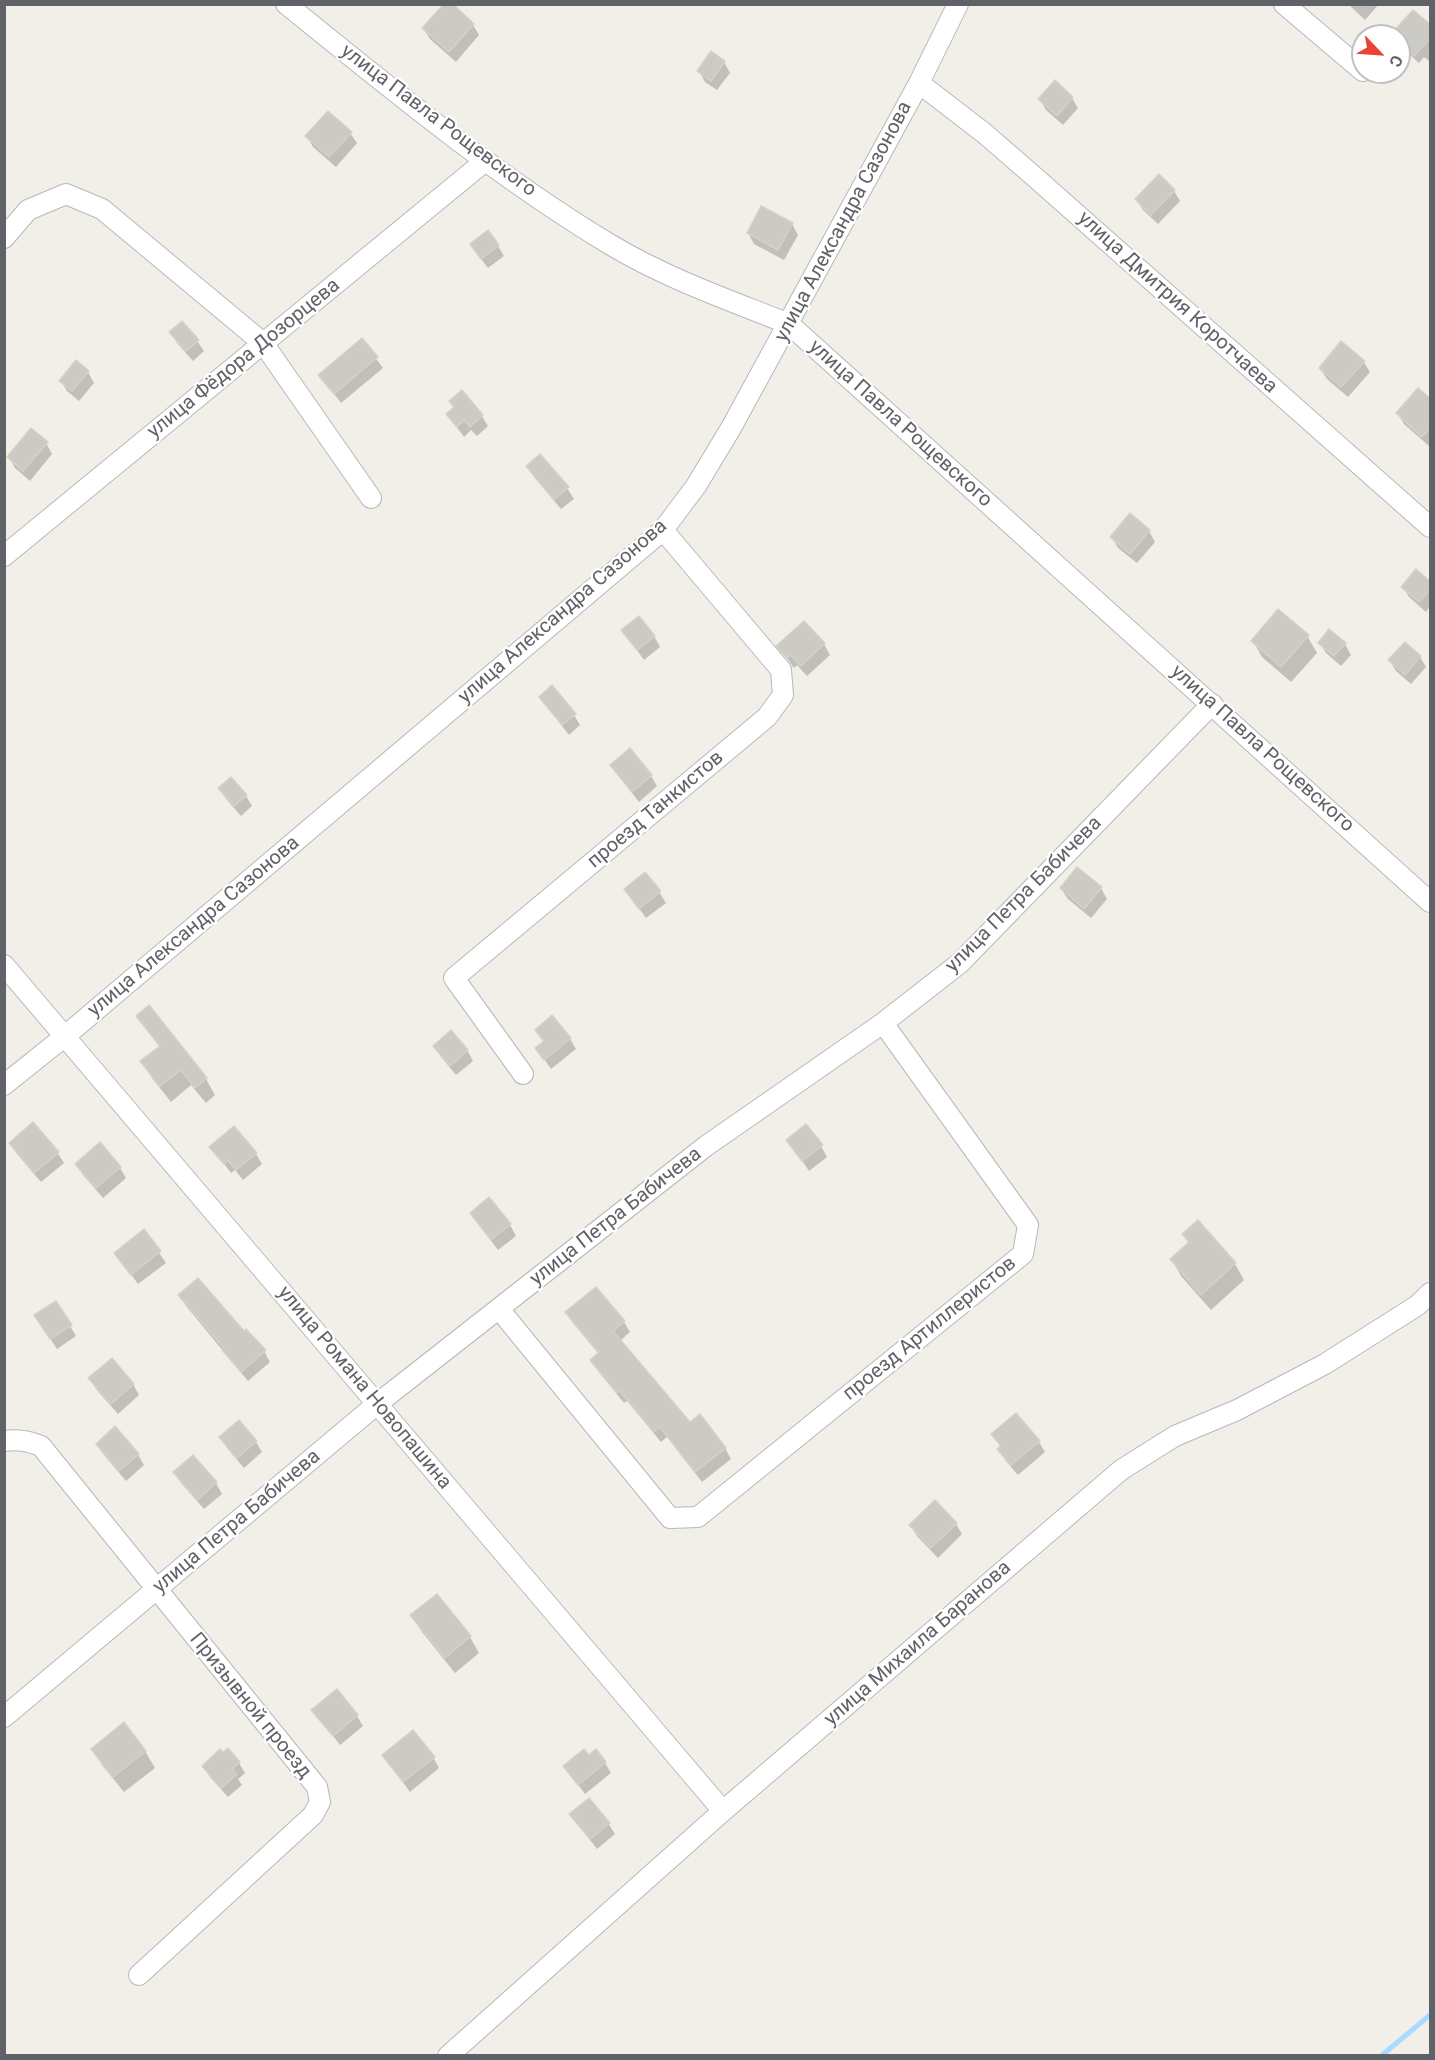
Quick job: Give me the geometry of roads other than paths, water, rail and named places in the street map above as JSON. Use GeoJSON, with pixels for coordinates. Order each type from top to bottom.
{"type":"FeatureCollection","features":[{"type":"Feature","properties":{"kind":"street","name":"улица Павла Рощевского"},"geometry":{"type":"LineString","coordinates":[[286,4],[484,162],[612,245],[680,280],[789,324],[1431,902]]}},
{"type":"Feature","properties":{"kind":"street","name":"улица Александра Сазонова"},"geometry":{"type":"LineString","coordinates":[[4,1085],[663,530],[696,486],[789,324],[919,83],[958,4]]}},
{"type":"Feature","properties":{"kind":"street"},"geometry":{"type":"LineString","coordinates":[[1284,4],[1351,61]]}},
{"type":"Feature","properties":{"kind":"street","name":"улица Дмитрия Коротчаева"},"geometry":{"type":"LineString","coordinates":[[919,83],[984,133],[1431,527]]}},
{"type":"Feature","properties":{"kind":"street","name":"улица Фёдора Дозорцева"},"geometry":{"type":"LineString","coordinates":[[4,556],[484,162]]}},
{"type":"Feature","properties":{"kind":"street"},"geometry":{"type":"LineString","coordinates":[[4,238],[28,210],[66,194],[102,209],[263,342],[371,498]]}},
{"type":"Feature","properties":{"kind":"street","name":"проезд Танкистов"},"geometry":{"type":"LineString","coordinates":[[523,1074],[454,978],[767,717],[783,695],[781,670],[663,530]]}},
{"type":"Feature","properties":{"kind":"street","name":"улица Петра Бабичева"},"geometry":{"type":"LineString","coordinates":[[4,1717],[157,1591],[377,1404],[706,1146],[883,1023],[960,963],[1212,704]]}},
{"type":"Feature","properties":{"kind":"street","name":"улица Романа Новопашина"},"geometry":{"type":"LineString","coordinates":[[4,965],[723,1811]]}},
{"type":"Feature","properties":{"kind":"street","name":"проезд Артиллеристов"},"geometry":{"type":"LineString","coordinates":[[499,1309],[670,1518],[698,1517],[1023,1254],[1028,1225],[883,1023]]}},
{"type":"Feature","properties":{"kind":"street","name":"улица Михаила Баранова"},"geometry":{"type":"LineString","coordinates":[[448,2055],[723,1811],[1121,1470],[1175,1436],[1237,1410],[1325,1364],[1418,1305],[1431,1293]]}},
{"type":"Feature","properties":{"kind":"street","name":"Призывной проезд"},"geometry":{"type":"LineString","coordinates":[[4,1441],[27,1441],[41,1446],[317,1787],[320,1802],[313,1815],[139,1975]]}},
{"type":"Feature","properties":{"kind":"waterway"},"geometry":{"type":"LineString","coordinates":[[1381,2056],[1430,2015]]}}]}
